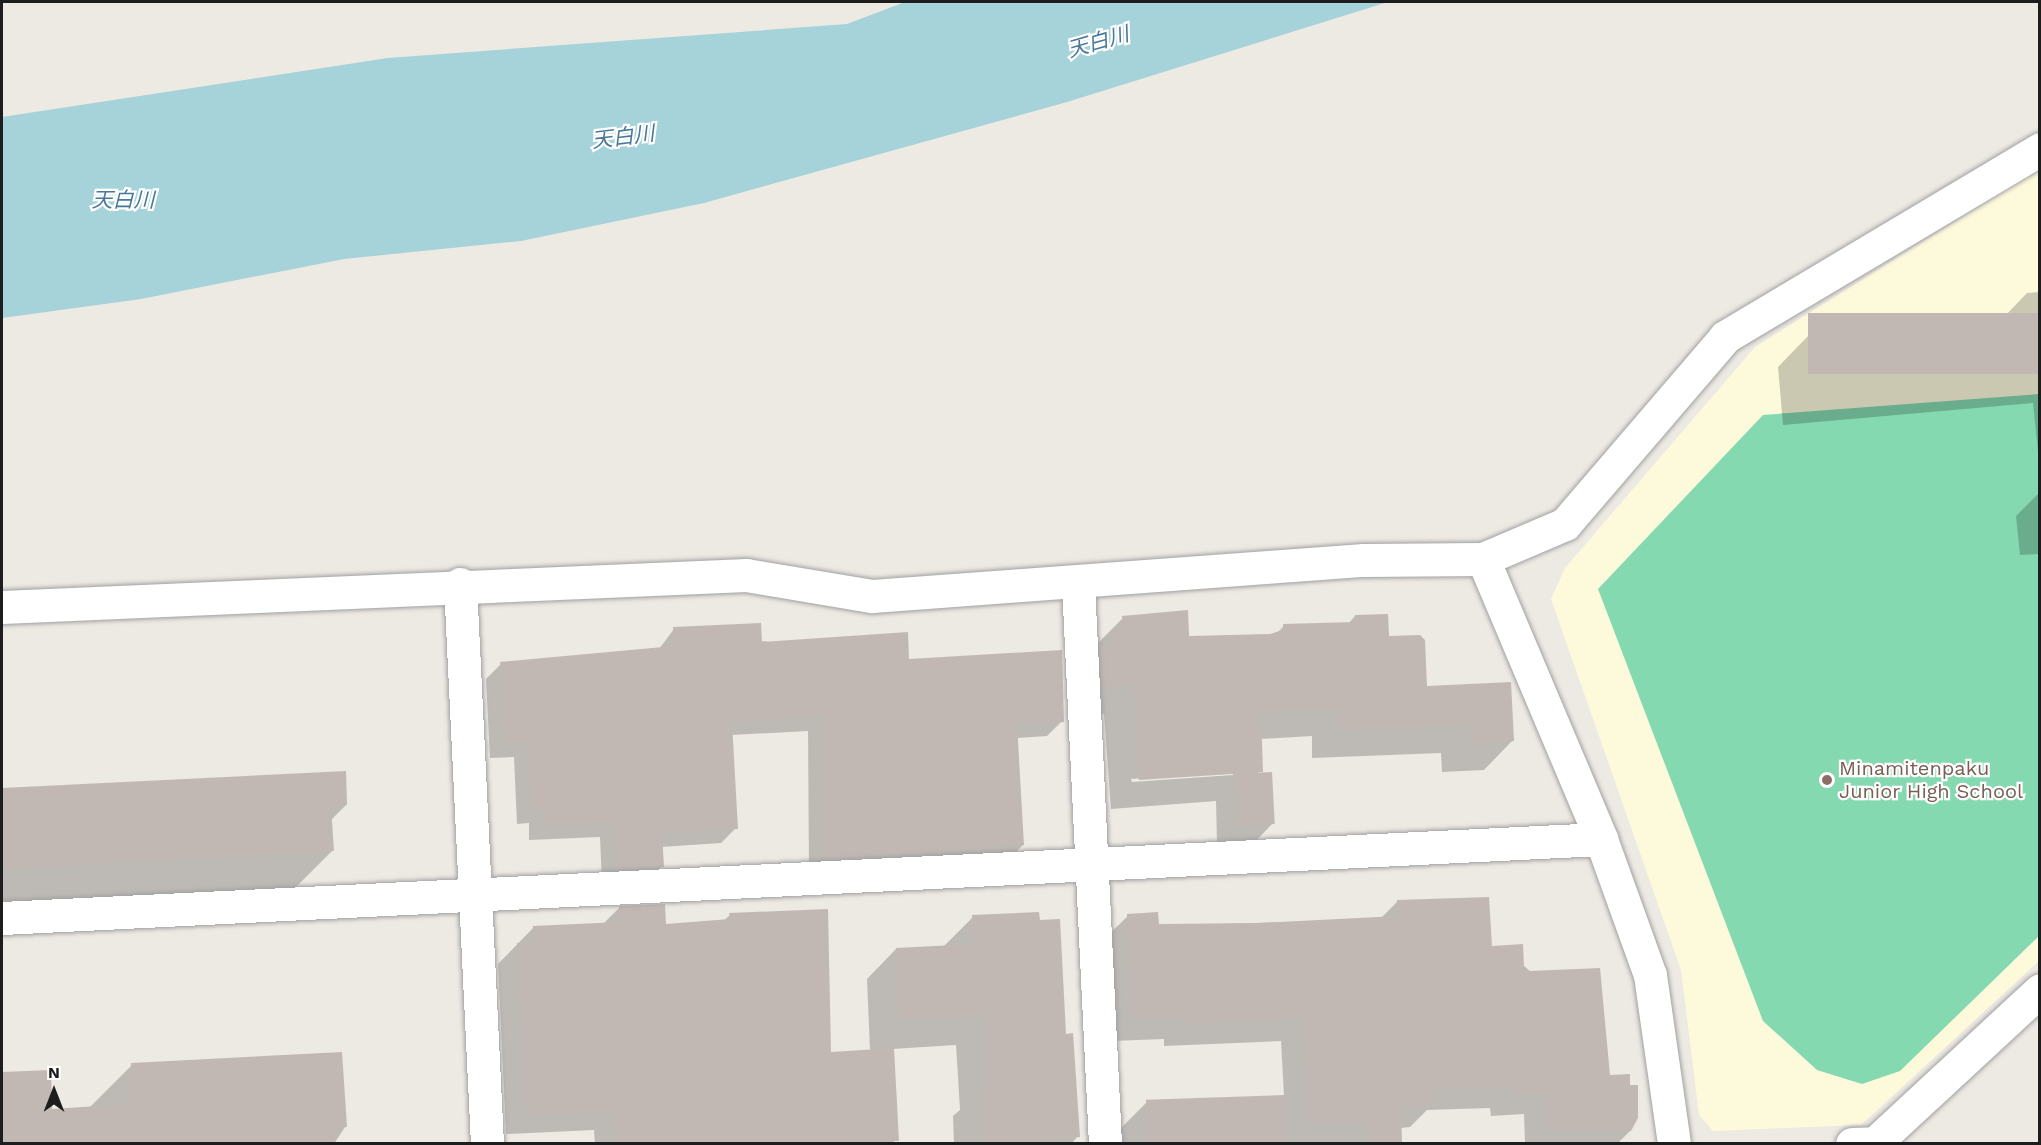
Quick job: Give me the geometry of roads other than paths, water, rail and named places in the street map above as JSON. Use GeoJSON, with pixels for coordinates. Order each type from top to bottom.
{"type":"FeatureCollection","features":[{"type":"Feature","properties":{"kind":"street"},"geometry":{"type":"LineString","coordinates":[[2,607],[460,584],[746,575],[872,596],[1078,584],[1364,560],[1483,559],[1565,524],[1725,337],[2040,149]]}},
{"type":"Feature","properties":{"kind":"street"},"geometry":{"type":"LineString","coordinates":[[1483,559],[1601,839],[1650,975],[1674,1143]]}},
{"type":"Feature","properties":{"kind":"street"},"geometry":{"type":"LineString","coordinates":[[460,584],[487,1143]]}},
{"type":"Feature","properties":{"kind":"street"},"geometry":{"type":"LineString","coordinates":[[1078,584],[1105,1143]]}},
{"type":"Feature","properties":{"kind":"street"},"geometry":{"type":"LineString","coordinates":[[2,918],[474,897],[1601,839]]}},
{"type":"Feature","properties":{"kind":"street"},"geometry":{"type":"LineString","coordinates":[[1852,1143],[1875,1143],[2040,990]]}},
{"type":"Feature","properties":{"kind":"water","name":"天白川"},"geometry":{"type":"Polygon","coordinates":[[[905,2],[1388,2],[1067,102],[704,203],[521,241],[344,259],[141,299],[2,318],[2,117],[388,58],[847,24],[905,2]]]}},
{"type":"Feature","properties":{"kind":"place","name":"Minamitenpaku Junior High School"},"geometry":{"type":"Point","coordinates":[1827,780]}}]}
